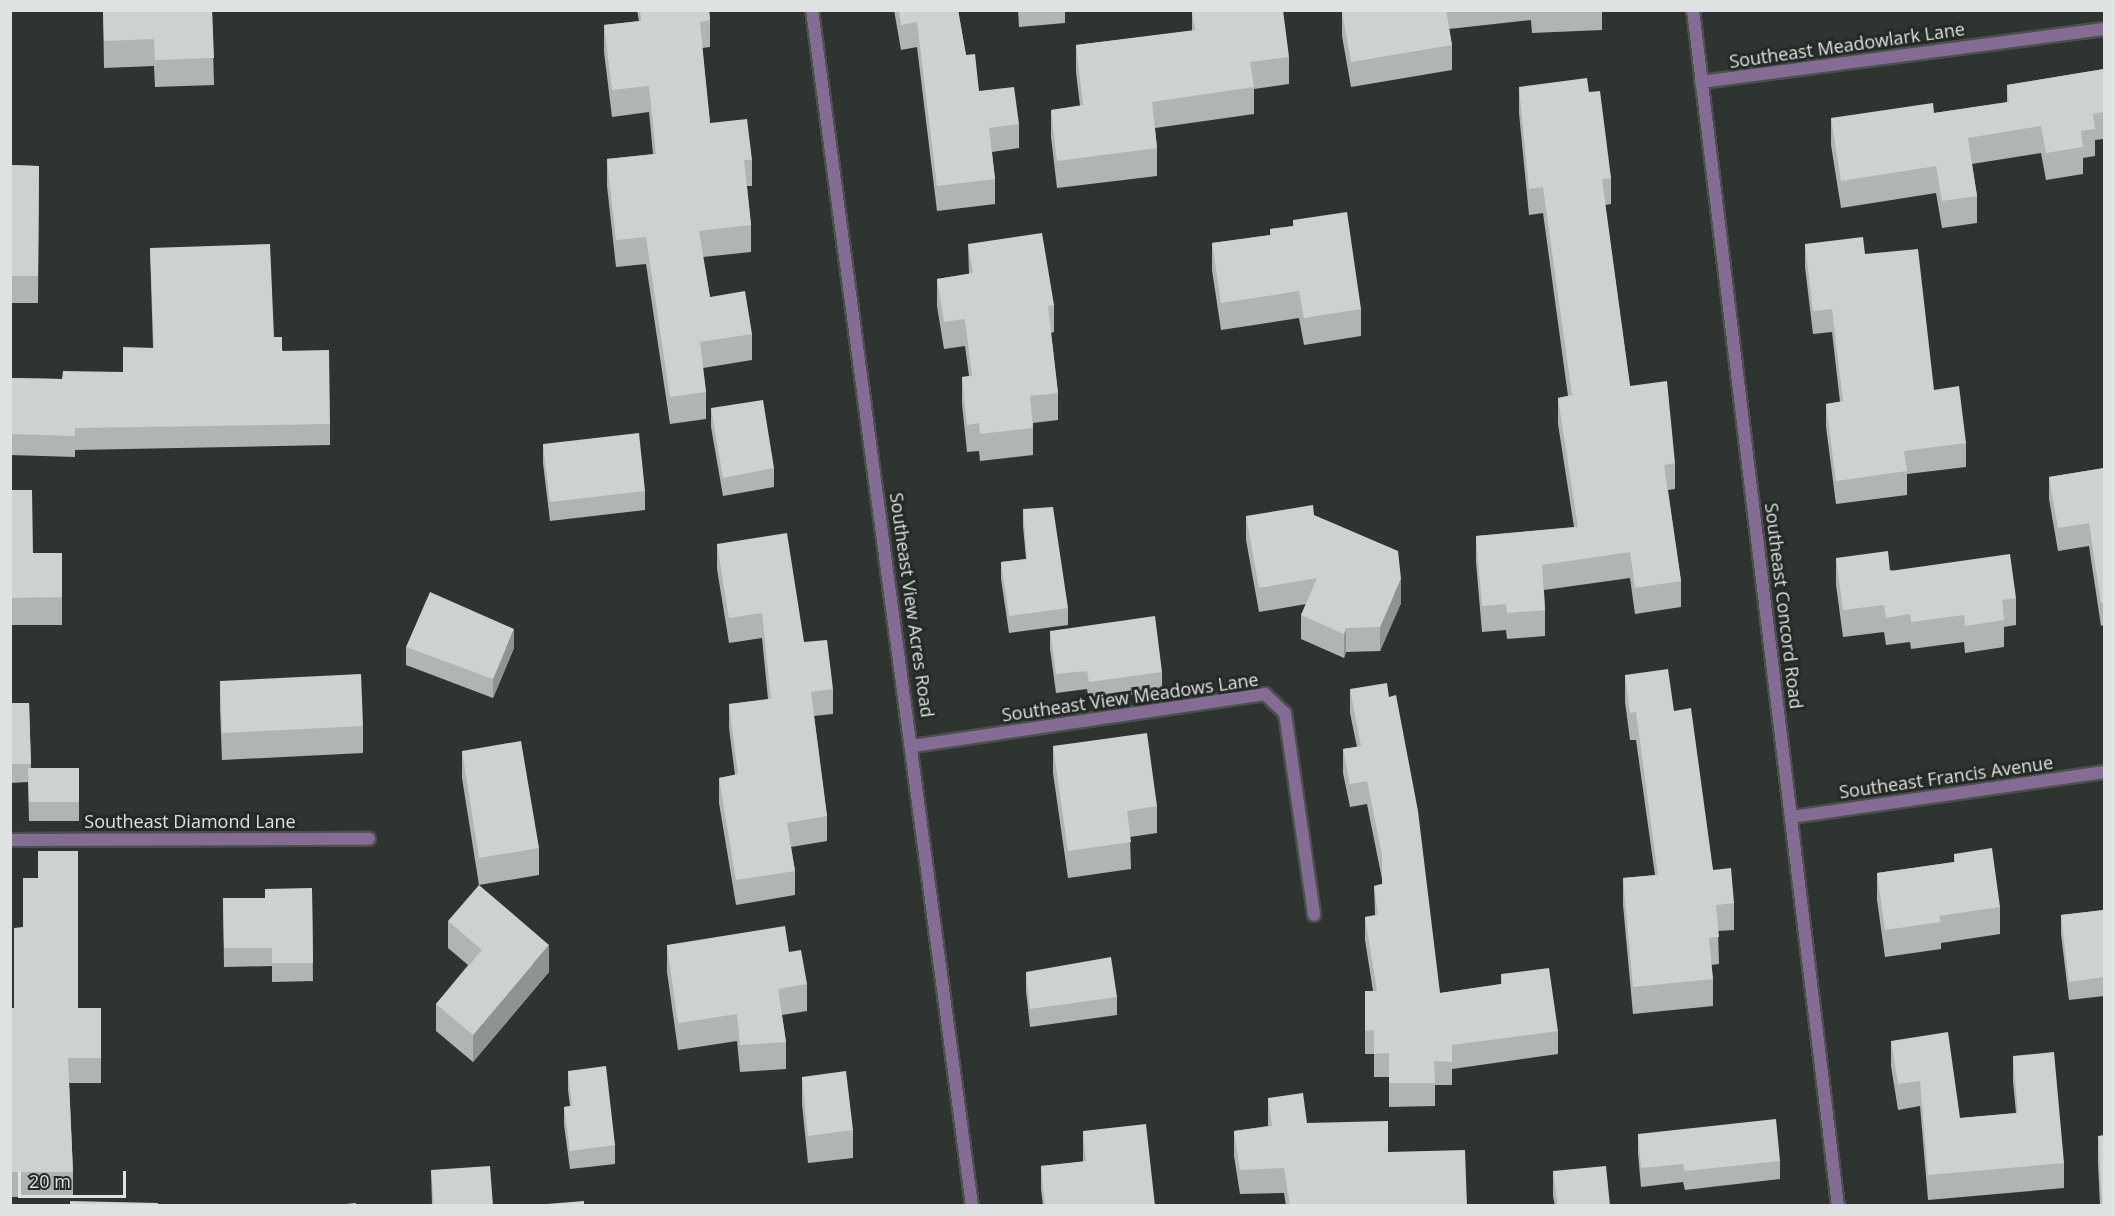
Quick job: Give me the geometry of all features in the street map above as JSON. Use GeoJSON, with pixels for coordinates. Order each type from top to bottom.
{"type":"FeatureCollection","features":[{"type":"Feature","properties":{"kind":"street","name":"Southeast View Acres Road"},"geometry":{"type":"LineString","coordinates":[[812,10],[913,746],[972,1206]]}},
{"type":"Feature","properties":{"kind":"street","name":"Southeast Concord Road"},"geometry":{"type":"LineString","coordinates":[[1693,10],[1838,1206]]}},
{"type":"Feature","properties":{"kind":"street","name":"Southeast Meadowlark Lane"},"geometry":{"type":"LineString","coordinates":[[1701,82],[2104,28]]}},
{"type":"Feature","properties":{"kind":"street","name":"Southeast View Meadows Lane"},"geometry":{"type":"LineString","coordinates":[[913,746],[1265,694],[1286,713],[1314,915]]}},
{"type":"Feature","properties":{"kind":"street","name":"Southeast Francis Avenue"},"geometry":{"type":"LineString","coordinates":[[1792,817],[2104,772]]}},
{"type":"Feature","properties":{"kind":"street","name":"Southeast Diamond Lane"},"geometry":{"type":"LineString","coordinates":[[10,840],[369,839]]}},
{"type":"Feature","properties":{"kind":"building"},"geometry":{"type":"Polygon","coordinates":[[[103,10],[212,10],[214,58],[155,60],[154,39],[104,41],[103,10]]]}},
{"type":"Feature","properties":{"kind":"building"},"geometry":{"type":"Polygon","coordinates":[[[640,10],[709,10],[710,20],[700,22],[710,123],[747,119],[752,160],[744,160],[751,225],[699,231],[710,297],[745,291],[752,334],[700,342],[706,392],[670,397],[646,237],[616,240],[607,159],[656,154],[649,86],[612,90],[604,25],[641,21],[640,10]]]}},
{"type":"Feature","properties":{"kind":"building"},"geometry":{"type":"Polygon","coordinates":[[[899,10],[958,10],[966,55],[975,54],[979,91],[1014,87],[1019,124],[989,128],[995,179],[937,186],[917,22],[901,25],[899,10]]]}},
{"type":"Feature","properties":{"kind":"building"},"geometry":{"type":"Polygon","coordinates":[[[1283,10],[1289,57],[1250,62],[1254,87],[1152,102],[1157,148],[1057,161],[1051,110],[1083,105],[1076,45],[1195,30],[1192,11],[1283,10]]]}},
{"type":"Feature","properties":{"kind":"building"},"geometry":{"type":"Polygon","coordinates":[[[1349,10],[1446,10],[1452,45],[1351,62],[1342,12],[1349,10]]]}},
{"type":"Feature","properties":{"kind":"building"},"geometry":{"type":"Polygon","coordinates":[[[2104,69],[2104,112],[2093,114],[2095,129],[2081,131],[2083,147],[2046,153],[2041,126],[1968,138],[1977,196],[1942,201],[1936,166],[1841,181],[1831,118],[1933,103],[1934,113],[2009,102],[2007,85],[2104,69]]]}},
{"type":"Feature","properties":{"kind":"building"},"geometry":{"type":"Polygon","coordinates":[[[1587,78],[1589,92],[1600,91],[1611,178],[1602,179],[1630,386],[1667,381],[1675,463],[1664,465],[1681,581],[1635,588],[1630,552],[1542,565],[1545,610],[1507,613],[1506,604],[1482,606],[1476,536],[1578,527],[1558,398],[1572,395],[1543,187],[1529,189],[1519,87],[1587,78]]]}},
{"type":"Feature","properties":{"kind":"building"},"geometry":{"type":"Polygon","coordinates":[[[10,165],[39,166],[38,276],[10,276],[10,165]]]}},
{"type":"Feature","properties":{"kind":"building"},"geometry":{"type":"Polygon","coordinates":[[[1347,212],[1361,309],[1304,318],[1299,291],[1221,303],[1212,243],[1271,235],[1270,229],[1294,226],[1293,220],[1347,212]]]}},
{"type":"Feature","properties":{"kind":"building"},"geometry":{"type":"Polygon","coordinates":[[[1042,233],[1054,305],[1048,306],[1058,393],[1030,396],[1033,428],[980,434],[979,423],[967,425],[962,377],[972,376],[965,319],[944,322],[937,279],[973,273],[968,244],[1042,233]]]}},
{"type":"Feature","properties":{"kind":"building"},"geometry":{"type":"Polygon","coordinates":[[[1863,237],[1865,254],[1918,249],[1934,390],[1959,386],[1966,443],[1904,451],[1907,471],[1836,481],[1826,404],[1843,401],[1832,309],[1813,311],[1805,244],[1863,237]]]}},
{"type":"Feature","properties":{"kind":"building"},"geometry":{"type":"Polygon","coordinates":[[[270,244],[274,337],[282,337],[282,351],[329,350],[330,424],[75,428],[75,436],[10,434],[10,378],[62,379],[63,371],[123,372],[123,347],[154,348],[150,248],[270,244]]]}},
{"type":"Feature","properties":{"kind":"building"},"geometry":{"type":"Polygon","coordinates":[[[763,400],[774,468],[723,478],[711,408],[763,400]]]}},
{"type":"Feature","properties":{"kind":"building"},"geometry":{"type":"Polygon","coordinates":[[[639,433],[645,491],[550,502],[543,444],[639,433]]]}},
{"type":"Feature","properties":{"kind":"building"},"geometry":{"type":"Polygon","coordinates":[[[2104,468],[2104,603],[2101,603],[2089,523],[2058,528],[2049,477],[2104,468]]]}},
{"type":"Feature","properties":{"kind":"building"},"geometry":{"type":"Polygon","coordinates":[[[10,490],[32,490],[33,553],[62,553],[62,597],[10,598],[10,490]]]}},
{"type":"Feature","properties":{"kind":"building"},"geometry":{"type":"Polygon","coordinates":[[[1313,505],[1314,515],[1398,551],[1401,579],[1380,627],[1346,628],[1344,634],[1301,615],[1317,578],[1259,588],[1246,516],[1313,505]]]}},
{"type":"Feature","properties":{"kind":"building"},"geometry":{"type":"Polygon","coordinates":[[[1053,507],[1068,608],[1009,616],[1001,562],[1027,559],[1023,509],[1053,507]]]}},
{"type":"Feature","properties":{"kind":"building"},"geometry":{"type":"Polygon","coordinates":[[[787,533],[804,642],[827,640],[833,689],[811,692],[827,816],[787,823],[795,871],[736,880],[719,778],[738,774],[729,704],[771,699],[762,613],[729,618],[717,544],[787,533]]]}},
{"type":"Feature","properties":{"kind":"building"},"geometry":{"type":"Polygon","coordinates":[[[1888,551],[1890,571],[2010,554],[2016,598],[2002,600],[2004,620],[1965,626],[1964,615],[1911,622],[1910,614],[1886,618],[1884,605],[1843,610],[1836,558],[1888,551]]]}},
{"type":"Feature","properties":{"kind":"building"},"geometry":{"type":"Polygon","coordinates":[[[430,592],[514,629],[493,679],[406,647],[430,592]]]}},
{"type":"Feature","properties":{"kind":"building"},"geometry":{"type":"Polygon","coordinates":[[[1155,616],[1162,672],[1089,682],[1087,671],[1056,674],[1050,631],[1155,616]]]}},
{"type":"Feature","properties":{"kind":"building"},"geometry":{"type":"Polygon","coordinates":[[[1668,669],[1674,711],[1691,708],[1713,870],[1731,868],[1734,903],[1716,905],[1719,937],[1709,938],[1713,979],[1633,987],[1623,878],[1658,875],[1636,712],[1630,713],[1625,675],[1668,669]]]}},
{"type":"Feature","properties":{"kind":"building"},"geometry":{"type":"Polygon","coordinates":[[[361,674],[363,726],[222,733],[220,681],[361,674]]]}},
{"type":"Feature","properties":{"kind":"building"},"geometry":{"type":"Polygon","coordinates":[[[1387,683],[1389,697],[1396,695],[1418,811],[1440,993],[1502,984],[1501,974],[1549,968],[1558,1031],[1452,1045],[1452,1062],[1434,1061],[1435,1083],[1389,1083],[1389,1053],[1374,1054],[1374,1030],[1365,1031],[1365,991],[1377,991],[1365,917],[1378,915],[1374,886],[1382,884],[1382,855],[1367,781],[1350,784],[1343,749],[1361,746],[1350,689],[1387,683]]]}},
{"type":"Feature","properties":{"kind":"building"},"geometry":{"type":"Polygon","coordinates":[[[10,703],[29,703],[31,764],[10,764],[10,703]]]}},
{"type":"Feature","properties":{"kind":"building"},"geometry":{"type":"Polygon","coordinates":[[[1147,733],[1157,806],[1127,811],[1131,842],[1068,851],[1053,746],[1147,733]]]}},
{"type":"Feature","properties":{"kind":"building"},"geometry":{"type":"Polygon","coordinates":[[[521,741],[539,848],[479,858],[462,751],[521,741]]]}},
{"type":"Feature","properties":{"kind":"building"},"geometry":{"type":"Polygon","coordinates":[[[28,768],[79,768],[79,802],[29,802],[28,768]]]}},
{"type":"Feature","properties":{"kind":"building"},"geometry":{"type":"Polygon","coordinates":[[[1992,848],[2000,907],[1939,916],[1941,922],[1885,930],[1877,873],[1955,862],[1954,854],[1992,848]]]}},
{"type":"Feature","properties":{"kind":"building"},"geometry":{"type":"Polygon","coordinates":[[[38,851],[78,851],[78,1008],[101,1008],[101,1058],[68,1058],[73,1172],[10,1172],[10,1008],[14,1008],[14,928],[23,927],[23,878],[38,878],[38,851]]]}},
{"type":"Feature","properties":{"kind":"building"},"geometry":{"type":"Polygon","coordinates":[[[479,885],[549,945],[473,1035],[436,1004],[482,950],[448,921],[479,885]]]}},
{"type":"Feature","properties":{"kind":"building"},"geometry":{"type":"Polygon","coordinates":[[[312,888],[313,963],[272,963],[272,948],[224,948],[223,898],[265,898],[265,889],[312,888]]]}},
{"type":"Feature","properties":{"kind":"building"},"geometry":{"type":"Polygon","coordinates":[[[2104,910],[2104,977],[2069,982],[2061,915],[2104,910]]]}},
{"type":"Feature","properties":{"kind":"building"},"geometry":{"type":"Polygon","coordinates":[[[785,926],[789,952],[801,950],[807,984],[778,989],[786,1042],[740,1045],[737,1014],[678,1023],[667,945],[785,926]]]}},
{"type":"Feature","properties":{"kind":"building"},"geometry":{"type":"Polygon","coordinates":[[[1111,957],[1117,997],[1030,1009],[1026,972],[1111,957]]]}},
{"type":"Feature","properties":{"kind":"building"},"geometry":{"type":"Polygon","coordinates":[[[1948,1032],[1960,1118],[2018,1113],[2013,1056],[2054,1052],[2064,1163],[1928,1175],[1920,1081],[1898,1084],[1891,1041],[1948,1032]]]}},
{"type":"Feature","properties":{"kind":"building"},"geometry":{"type":"Polygon","coordinates":[[[606,1066],[615,1145],[570,1151],[564,1107],[572,1106],[568,1071],[606,1066]]]}},
{"type":"Feature","properties":{"kind":"building"},"geometry":{"type":"Polygon","coordinates":[[[846,1071],[853,1130],[808,1136],[802,1077],[846,1071]]]}},
{"type":"Feature","properties":{"kind":"building"},"geometry":{"type":"Polygon","coordinates":[[[1303,1093],[1307,1123],[1388,1121],[1388,1152],[1465,1150],[1467,1206],[1290,1206],[1284,1168],[1240,1170],[1234,1131],[1272,1126],[1268,1098],[1303,1093]]]}},
{"type":"Feature","properties":{"kind":"building"},"geometry":{"type":"Polygon","coordinates":[[[1776,1119],[1780,1161],[1685,1171],[1683,1164],[1641,1168],[1638,1134],[1776,1119]]]}},
{"type":"Feature","properties":{"kind":"building"},"geometry":{"type":"Polygon","coordinates":[[[1146,1124],[1155,1206],[1045,1206],[1041,1166],[1086,1161],[1083,1131],[1146,1124]]]}},
{"type":"Feature","properties":{"kind":"building"},"geometry":{"type":"Polygon","coordinates":[[[2104,1135],[2104,1206],[2102,1206],[2098,1136],[2104,1135]]]}},
{"type":"Feature","properties":{"kind":"building"},"geometry":{"type":"Polygon","coordinates":[[[490,1166],[493,1206],[434,1206],[431,1170],[490,1166]]]}},
{"type":"Feature","properties":{"kind":"building"},"geometry":{"type":"Polygon","coordinates":[[[1606,1166],[1610,1206],[1558,1206],[1553,1171],[1606,1166]]]}},
{"type":"Feature","properties":{"kind":"building"},"geometry":{"type":"Polygon","coordinates":[[[70,1201],[158,1203],[158,1206],[70,1206],[70,1201]]]}},
{"type":"Feature","properties":{"kind":"building"},"geometry":{"type":"Polygon","coordinates":[[[584,1201],[584,1206],[522,1206],[584,1201]]]}},
{"type":"Feature","properties":{"kind":"building"},"geometry":{"type":"Polygon","coordinates":[[[356,1203],[356,1206],[327,1206],[356,1203]]]}}]}
